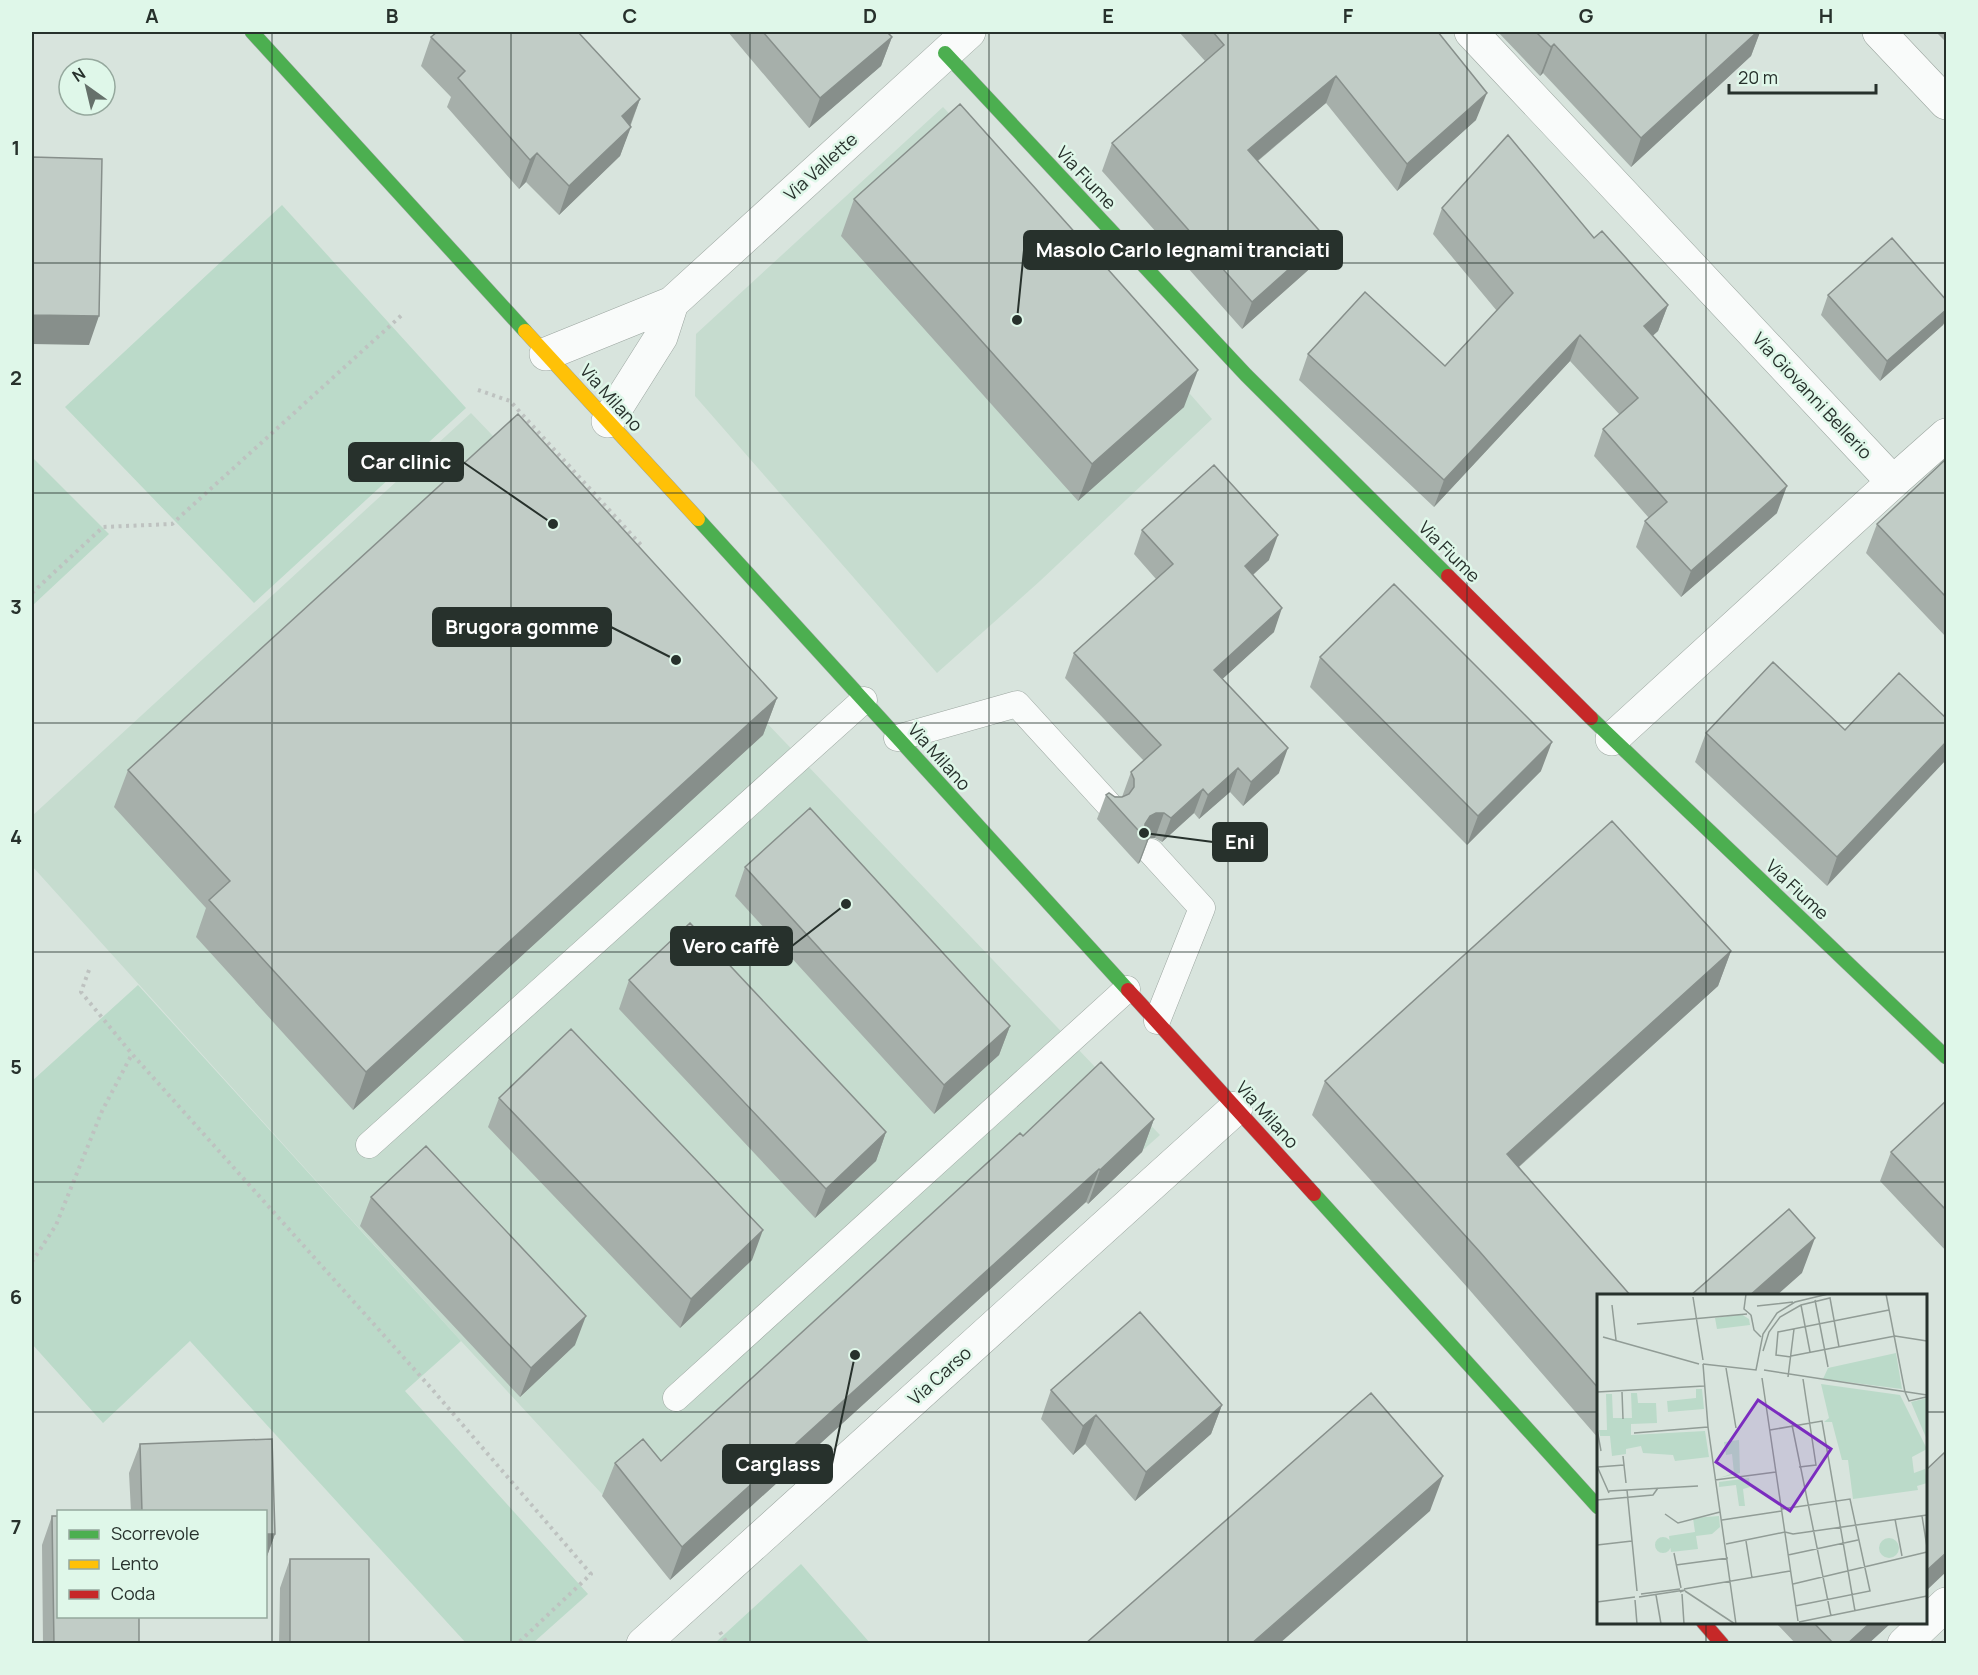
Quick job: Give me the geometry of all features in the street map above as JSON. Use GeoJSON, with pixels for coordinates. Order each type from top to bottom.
{"type":"FeatureCollection","features":[{"type":"Feature","properties":{"kind":"main road","name":"Via Milano"},"geometry":{"type":"LineString","coordinates":[[252,32],[1597,1505]]}},
{"type":"Feature","properties":{"kind":"main road","name":"Via Fiume"},"geometry":{"type":"LineString","coordinates":[[945,54],[1246,375],[1611,740],[1947,1057]]}},
{"type":"Feature","properties":{"kind":"main road"},"geometry":{"type":"LineString","coordinates":[[1704,1624],[1722,1644]]}},
{"type":"Feature","properties":{"kind":"street","name":"Via Vallette"},"geometry":{"type":"LineString","coordinates":[[546,354],[672,303],[969,32]]}},
{"type":"Feature","properties":{"kind":"street","name":"Via Giovanni Bellerio"},"geometry":{"type":"LineString","coordinates":[[1471,32],[1893,482]]}},
{"type":"Feature","properties":{"kind":"street"},"geometry":{"type":"LineString","coordinates":[[1879,32],[1947,103]]}},
{"type":"Feature","properties":{"kind":"street","name":"Via Vallette"},"geometry":{"type":"LineString","coordinates":[[608,421],[660,337],[672,303]]}},
{"type":"Feature","properties":{"kind":"street"},"geometry":{"type":"LineString","coordinates":[[1611,740],[1947,435]]}},
{"type":"Feature","properties":{"kind":"street","name":"Via Carso"},"geometry":{"type":"LineString","coordinates":[[643,1644],[1236,1107]]}},
{"type":"Feature","properties":{"kind":"street"},"geometry":{"type":"LineString","coordinates":[[1927,1623],[1947,1604]]}},
{"type":"Feature","properties":{"kind":"street"},"geometry":{"type":"LineString","coordinates":[[1904,1644],[1926,1624]]}},
{"type":"Feature","properties":{"kind":"lane"},"geometry":{"type":"LineString","coordinates":[[369,1145],[864,700]]}},
{"type":"Feature","properties":{"kind":"lane"},"geometry":{"type":"LineString","coordinates":[[897,738],[1017,704],[1111,807]]}},
{"type":"Feature","properties":{"kind":"lane"},"geometry":{"type":"LineString","coordinates":[[1151,852],[1202,908],[1157,1021]]}},
{"type":"Feature","properties":{"kind":"lane"},"geometry":{"type":"LineString","coordinates":[[676,1398],[1127,989]]}},
{"type":"Feature","properties":{"kind":"path"},"geometry":{"type":"LineString","coordinates":[[32,593],[103,527],[172,524],[403,314]]}},
{"type":"Feature","properties":{"kind":"path"},"geometry":{"type":"LineString","coordinates":[[478,390],[510,401],[642,546]]}},
{"type":"Feature","properties":{"kind":"path"},"geometry":{"type":"LineString","coordinates":[[89,970],[81,992],[132,1054],[431,1388],[591,1574],[517,1644]]}},
{"type":"Feature","properties":{"kind":"path"},"geometry":{"type":"LineString","coordinates":[[32,1262],[56,1225],[102,1111],[132,1054]]}},
{"type":"Feature","properties":{"kind":"shaded area"},"geometry":{"type":"Polygon","coordinates":[[[943,107],[1149,327],[1147,345],[1212,419],[1040,581],[937,673],[695,396],[696,334],[943,107]]]}},
{"type":"Feature","properties":{"kind":"shaded area"},"geometry":{"type":"Polygon","coordinates":[[[282,205],[466,408],[254,603],[65,407],[282,205]]]}},
{"type":"Feature","properties":{"kind":"shaded area"},"geometry":{"type":"Polygon","coordinates":[[[471,413],[1160,1135],[671,1569],[461,1341],[32,866],[32,816],[471,413]]]}},
{"type":"Feature","properties":{"kind":"shaded area"},"geometry":{"type":"Polygon","coordinates":[[[32,457],[109,534],[32,606],[32,457]]]}},
{"type":"Feature","properties":{"kind":"shaded area"},"geometry":{"type":"Polygon","coordinates":[[[138,985],[461,1341],[405,1391],[588,1594],[533,1643],[466,1643],[190,1341],[103,1423],[32,1344],[32,1081],[138,985]]]}},
{"type":"Feature","properties":{"kind":"shaded area"},"geometry":{"type":"Polygon","coordinates":[[[801,1564],[870,1643],[715,1643],[801,1564]]]}},
{"type":"Feature","properties":{"kind":"building"},"geometry":{"type":"Polygon","coordinates":[[[437,32],[578,32],[640,99],[622,116],[631,127],[569,186],[537,153],[530,160],[458,78],[465,71],[431,37],[437,32]]]}},
{"type":"Feature","properties":{"kind":"building"},"geometry":{"type":"Polygon","coordinates":[[[763,32],[887,32],[892,37],[820,98],[763,32]]]}},
{"type":"Feature","properties":{"kind":"building"},"geometry":{"type":"Polygon","coordinates":[[[1213,32],[1438,32],[1487,93],[1407,164],[1336,76],[1248,150],[1325,237],[1252,302],[1112,143],[1224,45],[1213,32]]]}},
{"type":"Feature","properties":{"kind":"building"},"geometry":{"type":"Polygon","coordinates":[[[1536,32],[1757,32],[1641,138],[1554,44],[1551,47],[1536,32]]]}},
{"type":"Feature","properties":{"kind":"building"},"geometry":{"type":"Polygon","coordinates":[[[960,104],[1198,370],[1092,464],[854,199],[960,104]]]}},
{"type":"Feature","properties":{"kind":"building"},"geometry":{"type":"Polygon","coordinates":[[[1508,135],[1594,238],[1602,231],[1668,305],[1644,326],[1787,486],[1691,571],[1645,521],[1667,502],[1603,429],[1638,398],[1580,335],[1444,480],[1308,354],[1365,292],[1445,366],[1513,293],[1442,208],[1508,135]]]}},
{"type":"Feature","properties":{"kind":"building"},"geometry":{"type":"Polygon","coordinates":[[[32,157],[102,159],[99,316],[32,315],[32,157]]]}},
{"type":"Feature","properties":{"kind":"building"},"geometry":{"type":"Polygon","coordinates":[[[1892,238],[1947,301],[1947,309],[1887,361],[1828,295],[1892,238]]]}},
{"type":"Feature","properties":{"kind":"building"},"geometry":{"type":"Polygon","coordinates":[[[518,414],[777,698],[366,1072],[209,900],[230,881],[128,770],[518,414]]]}},
{"type":"Feature","properties":{"kind":"building"},"geometry":{"type":"Polygon","coordinates":[[[1947,458],[1947,598],[1877,524],[1947,458]]]}},
{"type":"Feature","properties":{"kind":"building"},"geometry":{"type":"Polygon","coordinates":[[[1214,465],[1278,535],[1245,566],[1282,608],[1214,670],[1288,748],[1251,782],[1238,768],[1208,795],[1203,789],[1171,818],[1164,813],[1150,816],[1145,824],[1145,831],[1149,838],[1147,840],[1106,795],[1109,793],[1115,797],[1122,797],[1129,794],[1134,787],[1131,772],[1161,745],[1074,653],[1173,564],[1142,530],[1214,465]]]}},
{"type":"Feature","properties":{"kind":"building"},"geometry":{"type":"Polygon","coordinates":[[[1394,584],[1552,742],[1478,816],[1320,657],[1394,584]]]}},
{"type":"Feature","properties":{"kind":"building"},"geometry":{"type":"Polygon","coordinates":[[[1773,662],[1845,730],[1899,673],[1947,719],[1947,741],[1837,857],[1706,733],[1773,662]]]}},
{"type":"Feature","properties":{"kind":"building"},"geometry":{"type":"Polygon","coordinates":[[[810,808],[1010,1026],[944,1085],[745,867],[810,808]]]}},
{"type":"Feature","properties":{"kind":"building"},"geometry":{"type":"Polygon","coordinates":[[[1612,821],[1731,951],[1507,1154],[1629,1294],[1597,1294],[1597,1387],[1480,1252],[1325,1081],[1612,821]]]}},
{"type":"Feature","properties":{"kind":"building"},"geometry":{"type":"Polygon","coordinates":[[[690,923],[886,1132],[826,1189],[629,980],[690,923]]]}},
{"type":"Feature","properties":{"kind":"building"},"geometry":{"type":"Polygon","coordinates":[[[571,1029],[763,1230],[691,1299],[499,1098],[571,1029]]]}},
{"type":"Feature","properties":{"kind":"building"},"geometry":{"type":"Polygon","coordinates":[[[1101,1062],[1154,1119],[682,1547],[615,1463],[643,1439],[661,1461],[1020,1133],[1023,1136],[1101,1062]]]}},
{"type":"Feature","properties":{"kind":"building"},"geometry":{"type":"Polygon","coordinates":[[[1947,1100],[1947,1211],[1891,1152],[1947,1100]]]}},
{"type":"Feature","properties":{"kind":"building"},"geometry":{"type":"Polygon","coordinates":[[[426,1146],[586,1316],[531,1368],[371,1197],[426,1146]]]}},
{"type":"Feature","properties":{"kind":"building"},"geometry":{"type":"Polygon","coordinates":[[[1789,1209],[1815,1238],[1751,1294],[1692,1294],[1789,1209]]]}},
{"type":"Feature","properties":{"kind":"building"},"geometry":{"type":"Polygon","coordinates":[[[1140,1312],[1222,1405],[1146,1472],[1096,1415],[1083,1426],[1051,1390],[1140,1312]]]}},
{"type":"Feature","properties":{"kind":"building"},"geometry":{"type":"Polygon","coordinates":[[[1371,1393],[1443,1476],[1251,1644],[1085,1644],[1371,1393]]]}},
{"type":"Feature","properties":{"kind":"building"},"geometry":{"type":"Polygon","coordinates":[[[272,1439],[275,1534],[267,1534],[267,1510],[142,1510],[140,1444],[272,1439]]]}},
{"type":"Feature","properties":{"kind":"building"},"geometry":{"type":"Polygon","coordinates":[[[1945,1452],[1947,1454],[1947,1552],[1927,1570],[1927,1469],[1945,1452]]]}},
{"type":"Feature","properties":{"kind":"building"},"geometry":{"type":"Polygon","coordinates":[[[52,1516],[57,1516],[57,1618],[139,1618],[139,1644],[54,1644],[52,1516]]]}},
{"type":"Feature","properties":{"kind":"building"},"geometry":{"type":"Polygon","coordinates":[[[290,1559],[369,1559],[369,1644],[290,1644],[290,1559]]]}},
{"type":"Feature","properties":{"kind":"building"},"geometry":{"type":"Polygon","coordinates":[[[1815,1624],[1869,1624],[1847,1644],[1834,1644],[1815,1624]]]}},
{"type":"Feature","properties":{"kind":"traffic: fast"},"geometry":{"type":"LineString","coordinates":[[252,32],[525,331]]}},
{"type":"Feature","properties":{"kind":"traffic: fast"},"geometry":{"type":"LineString","coordinates":[[945,53],[1246,375],[1448,576]]}},
{"type":"Feature","properties":{"kind":"traffic: fast"},"geometry":{"type":"LineString","coordinates":[[698,519],[1128,990]]}},
{"type":"Feature","properties":{"kind":"traffic: fast"},"geometry":{"type":"LineString","coordinates":[[1591,718],[1946,1057]]}},
{"type":"Feature","properties":{"kind":"traffic: fast"},"geometry":{"type":"LineString","coordinates":[[1314,1194],[1597,1506]]}},
{"type":"Feature","properties":{"kind":"traffic: slow"},"geometry":{"type":"LineString","coordinates":[[525,331],[698,519]]}},
{"type":"Feature","properties":{"kind":"traffic: jam"},"geometry":{"type":"LineString","coordinates":[[1448,576],[1591,718]]}},
{"type":"Feature","properties":{"kind":"traffic: jam"},"geometry":{"type":"LineString","coordinates":[[1128,990],[1314,1194]]}},
{"type":"Feature","properties":{"kind":"traffic: jam"},"geometry":{"type":"LineString","coordinates":[[1705,1624],[1722,1644]]}},
{"type":"Feature","properties":{"kind":"place","name":"Masolo Carlo legnami tranciati"},"geometry":{"type":"Point","coordinates":[1017,320]}},
{"type":"Feature","properties":{"kind":"place","name":"Car clinic"},"geometry":{"type":"Point","coordinates":[553,524]}},
{"type":"Feature","properties":{"kind":"place","name":"Brugora gomme"},"geometry":{"type":"Point","coordinates":[676,660]}},
{"type":"Feature","properties":{"kind":"place","name":"Eni"},"geometry":{"type":"Point","coordinates":[1144,833]}},
{"type":"Feature","properties":{"kind":"place","name":"Vero caffè"},"geometry":{"type":"Point","coordinates":[846,904]}},
{"type":"Feature","properties":{"kind":"place","name":"Carglass"},"geometry":{"type":"Point","coordinates":[855,1355]}}]}
